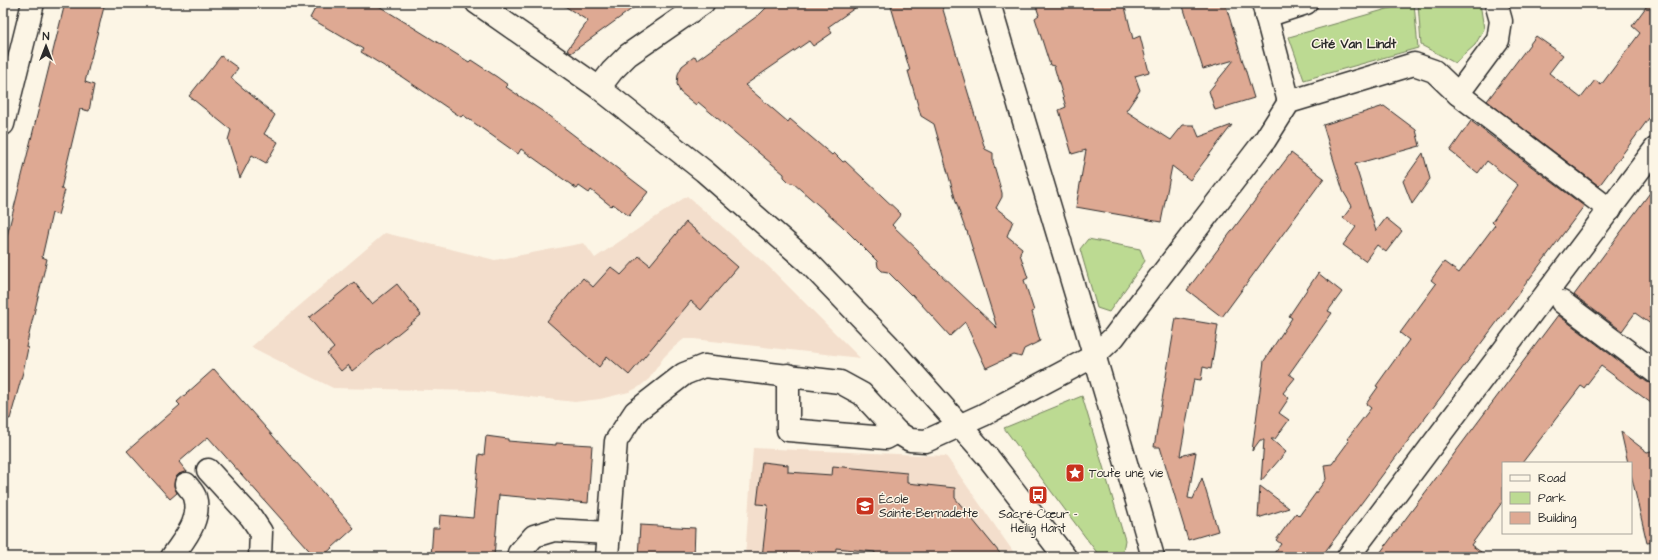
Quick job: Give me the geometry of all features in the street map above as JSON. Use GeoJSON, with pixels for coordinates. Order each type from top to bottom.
{"type":"FeatureCollection","features":[{"type":"Feature","properties":{"kind":"street"},"geometry":{"type":"LineString","coordinates":[[3,124],[33,3]]}},
{"type":"Feature","properties":{"kind":"street"},"geometry":{"type":"LineString","coordinates":[[477,3],[599,88],[704,171],[808,262],[889,346],[987,456],[1065,557]]}},
{"type":"Feature","properties":{"kind":"street"},"geometry":{"type":"LineString","coordinates":[[599,88],[612,71],[628,55],[702,3]]}},
{"type":"Feature","properties":{"kind":"street"},"geometry":{"type":"LineString","coordinates":[[988,3],[1120,439],[1153,557]]}},
{"type":"Feature","properties":{"kind":"street"},"geometry":{"type":"LineString","coordinates":[[1289,102],[1264,9],[1306,3]]}},
{"type":"Feature","properties":{"kind":"street"},"geometry":{"type":"LineString","coordinates":[[1458,94],[1498,40],[1501,21],[1496,3]]}},
{"type":"Feature","properties":{"kind":"street"},"geometry":{"type":"LineString","coordinates":[[607,557],[616,441],[635,412],[684,374],[704,366],[840,382],[862,394],[897,432],[910,440],[926,441],[960,426],[1094,356],[1114,337],[1265,140],[1289,102],[1414,64],[1434,71],[1458,94],[1610,210]]}},
{"type":"Feature","properties":{"kind":"street"},"geometry":{"type":"LineString","coordinates":[[1348,557],[1655,149]]}},
{"type":"Feature","properties":{"kind":"street"},"geometry":{"type":"LineString","coordinates":[[1562,302],[1655,372]]}},
{"type":"Feature","properties":{"kind":"street"},"geometry":{"type":"LineString","coordinates":[[788,375],[788,430],[886,438],[897,432]]}},
{"type":"Feature","properties":{"kind":"street"},"geometry":{"type":"LineString","coordinates":[[208,470],[251,517],[261,532],[260,557]]}},
{"type":"Feature","properties":{"kind":"street"},"geometry":{"type":"LineString","coordinates":[[172,557],[194,524],[197,509],[195,496],[186,484]]}},
{"type":"Feature","properties":{"kind":"street"},"geometry":{"type":"LineString","coordinates":[[518,557],[519,553],[534,536],[554,530],[609,533]]}},
{"type":"Feature","properties":{"kind":"shaded area"},"geometry":{"type":"Polygon","coordinates":[[[687,196],[769,267],[860,358],[684,339],[664,357],[649,379],[639,387],[629,392],[600,399],[575,402],[477,391],[333,388],[251,347],[385,233],[495,260],[584,243],[595,258],[687,196]]]}},
{"type":"Feature","properties":{"kind":"shaded area","name":"École Sainte-Bernadette"},"geometry":{"type":"Polygon","coordinates":[[[753,448],[946,456],[1017,557],[745,557],[753,448]]]}},
{"type":"Feature","properties":{"kind":"green space"},"geometry":{"type":"Polygon","coordinates":[[[1408,3],[1414,3],[1418,48],[1304,80],[1289,37],[1408,3]]]}},
{"type":"Feature","properties":{"kind":"green space"},"geometry":{"type":"Polygon","coordinates":[[[1418,3],[1480,3],[1484,29],[1475,45],[1455,63],[1421,45],[1418,3]]]}},
{"type":"Feature","properties":{"kind":"green space"},"geometry":{"type":"Polygon","coordinates":[[[1088,239],[1140,249],[1145,261],[1109,312],[1097,308],[1080,249],[1088,239]]]}},
{"type":"Feature","properties":{"kind":"green space"},"geometry":{"type":"Polygon","coordinates":[[[1082,396],[1125,540],[1122,557],[1103,557],[1098,554],[1004,428],[1082,396]]]}},
{"type":"Feature","properties":{"kind":"building"},"geometry":{"type":"Polygon","coordinates":[[[65,3],[105,3],[85,82],[94,85],[89,111],[80,109],[61,189],[65,190],[58,215],[52,213],[42,257],[47,259],[26,347],[28,348],[23,372],[10,419],[3,418],[3,252],[65,3]]]}},
{"type":"Feature","properties":{"kind":"building"},"geometry":{"type":"Polygon","coordinates":[[[318,3],[374,3],[469,62],[471,60],[497,77],[508,85],[506,87],[545,113],[648,192],[629,216],[613,204],[611,206],[591,190],[589,193],[579,186],[577,189],[521,149],[518,154],[463,115],[461,117],[402,77],[361,52],[363,49],[310,18],[318,3]]]}},
{"type":"Feature","properties":{"kind":"building"},"geometry":{"type":"Polygon","coordinates":[[[560,3],[640,3],[571,53],[567,50],[588,21],[560,3]]]}},
{"type":"Feature","properties":{"kind":"building"},"geometry":{"type":"Polygon","coordinates":[[[771,3],[862,3],[828,27],[832,33],[813,46],[809,41],[745,85],[788,122],[790,119],[832,155],[834,153],[843,162],[845,161],[901,214],[892,225],[919,251],[918,253],[997,328],[967,231],[955,198],[934,124],[921,116],[908,71],[910,71],[890,3],[941,3],[985,149],[993,153],[993,162],[1002,193],[1002,197],[996,208],[1013,221],[1007,236],[1022,248],[1020,254],[1028,278],[1024,280],[1034,311],[1032,312],[1040,341],[1024,349],[1021,357],[1014,355],[986,368],[965,322],[950,336],[912,294],[911,295],[888,272],[882,271],[878,267],[877,261],[841,225],[793,183],[790,183],[784,177],[784,174],[698,102],[696,105],[680,92],[677,84],[678,74],[682,66],[695,56],[697,60],[760,14],[771,3]]]}},
{"type":"Feature","properties":{"kind":"building"},"geometry":{"type":"Polygon","coordinates":[[[1035,3],[1124,3],[1133,39],[1140,36],[1149,72],[1135,76],[1140,90],[1126,111],[1171,140],[1183,125],[1194,125],[1199,137],[1232,125],[1190,180],[1172,166],[1161,222],[1076,207],[1086,150],[1072,154],[1059,110],[1066,107],[1054,66],[1050,65],[1035,18],[1039,15],[1035,3]]]}},
{"type":"Feature","properties":{"kind":"building"},"geometry":{"type":"Polygon","coordinates":[[[1182,3],[1225,3],[1254,98],[1215,110],[1209,91],[1234,60],[1203,69],[1182,3]]]}},
{"type":"Feature","properties":{"kind":"building"},"geometry":{"type":"Polygon","coordinates":[[[1649,3],[1655,3],[1655,110],[1599,186],[1487,101],[1536,36],[1563,55],[1549,73],[1581,98],[1595,80],[1601,85],[1640,33],[1632,26],[1649,3]]]}},
{"type":"Feature","properties":{"kind":"building"},"geometry":{"type":"Polygon","coordinates":[[[221,56],[238,68],[231,78],[275,115],[264,134],[278,142],[266,163],[252,155],[240,178],[228,140],[231,130],[189,96],[221,56]]]}},
{"type":"Feature","properties":{"kind":"building"},"geometry":{"type":"Polygon","coordinates":[[[1384,106],[1416,130],[1420,146],[1355,164],[1376,231],[1386,218],[1402,231],[1386,252],[1377,245],[1365,261],[1343,245],[1356,227],[1343,218],[1352,206],[1343,191],[1323,125],[1384,106]]]}},
{"type":"Feature","properties":{"kind":"building"},"geometry":{"type":"Polygon","coordinates":[[[1471,121],[1584,206],[1321,557],[1271,557],[1281,544],[1276,540],[1296,513],[1299,516],[1326,479],[1324,465],[1332,464],[1349,441],[1347,439],[1371,408],[1366,404],[1378,387],[1376,386],[1409,340],[1400,333],[1436,284],[1431,280],[1444,262],[1459,273],[1495,225],[1492,222],[1518,185],[1487,161],[1478,173],[1450,151],[1471,121]]]}},
{"type":"Feature","properties":{"kind":"building"},"geometry":{"type":"Polygon","coordinates":[[[1291,153],[1324,178],[1222,317],[1187,290],[1291,153]]]}},
{"type":"Feature","properties":{"kind":"building"},"geometry":{"type":"Polygon","coordinates":[[[1423,153],[1430,179],[1412,204],[1403,181],[1423,153]]]}},
{"type":"Feature","properties":{"kind":"building"},"geometry":{"type":"Polygon","coordinates":[[[1655,186],[1655,327],[1635,313],[1622,331],[1574,295],[1655,186]]]}},
{"type":"Feature","properties":{"kind":"building"},"geometry":{"type":"Polygon","coordinates":[[[686,222],[738,267],[701,310],[691,301],[629,375],[607,356],[599,367],[547,321],[583,278],[593,287],[611,267],[621,275],[639,256],[650,265],[686,222]]]}},
{"type":"Feature","properties":{"kind":"building"},"geometry":{"type":"Polygon","coordinates":[[[1318,273],[1342,292],[1328,311],[1332,313],[1289,374],[1295,378],[1283,393],[1289,398],[1279,413],[1289,420],[1275,439],[1271,439],[1286,452],[1261,481],[1264,440],[1260,440],[1252,451],[1264,361],[1292,318],[1289,316],[1318,273]]]}},
{"type":"Feature","properties":{"kind":"building"},"geometry":{"type":"Polygon","coordinates":[[[354,282],[372,304],[397,284],[421,315],[352,371],[348,365],[341,371],[327,354],[334,348],[309,318],[354,282]]]}},
{"type":"Feature","properties":{"kind":"building"},"geometry":{"type":"Polygon","coordinates":[[[1558,315],[1647,382],[1655,384],[1655,406],[1601,366],[1584,388],[1581,386],[1523,462],[1502,462],[1502,502],[1471,545],[1488,557],[1377,557],[1558,315]]]}},
{"type":"Feature","properties":{"kind":"building"},"geometry":{"type":"Polygon","coordinates":[[[1176,318],[1218,325],[1211,369],[1203,367],[1201,380],[1194,379],[1180,456],[1196,452],[1188,498],[1193,499],[1202,478],[1218,531],[1188,540],[1160,447],[1154,447],[1176,318]]]}},
{"type":"Feature","properties":{"kind":"building"},"geometry":{"type":"Polygon","coordinates":[[[214,369],[354,528],[322,557],[315,557],[208,437],[179,462],[187,472],[179,474],[175,479],[174,486],[177,493],[170,499],[127,451],[180,405],[177,402],[214,369]]]}},
{"type":"Feature","properties":{"kind":"building"},"geometry":{"type":"Polygon","coordinates":[[[1621,432],[1647,452],[1655,450],[1655,542],[1647,543],[1632,478],[1632,462],[1628,462],[1621,432]]]}},
{"type":"Feature","properties":{"kind":"building"},"geometry":{"type":"Polygon","coordinates":[[[486,436],[508,439],[508,441],[556,445],[556,443],[592,445],[588,503],[499,495],[494,557],[431,557],[433,528],[439,528],[440,515],[473,518],[479,454],[484,455],[486,436]]]}},
{"type":"Feature","properties":{"kind":"building","name":"École Sainte-Bernadette"},"geometry":{"type":"Polygon","coordinates":[[[762,462],[788,465],[788,472],[832,475],[833,466],[907,473],[907,483],[955,488],[955,498],[1003,557],[874,557],[875,552],[836,548],[835,557],[762,557],[768,505],[757,504],[762,462]]]}},
{"type":"Feature","properties":{"kind":"building"},"geometry":{"type":"Polygon","coordinates":[[[1260,486],[1289,508],[1258,518],[1260,486]]]}},
{"type":"Feature","properties":{"kind":"building"},"geometry":{"type":"Polygon","coordinates":[[[640,525],[695,528],[694,557],[638,557],[640,525]]]}},
{"type":"Feature","properties":{"kind":"place","name":"Toute une vie"},"geometry":{"type":"Point","coordinates":[1075,473]}},
{"type":"Feature","properties":{"kind":"place","name":"Sacré-Cœur - Heilig Hart"},"geometry":{"type":"Point","coordinates":[1038,495]}},
{"type":"Feature","properties":{"kind":"place","name":"École Sainte-Bernadette"},"geometry":{"type":"Point","coordinates":[865,506]}},
{"type":"Feature","properties":{"kind":"district","name":"Cité Van Lindt"},"geometry":{"type":"Point","coordinates":[1354,43]}}]}
